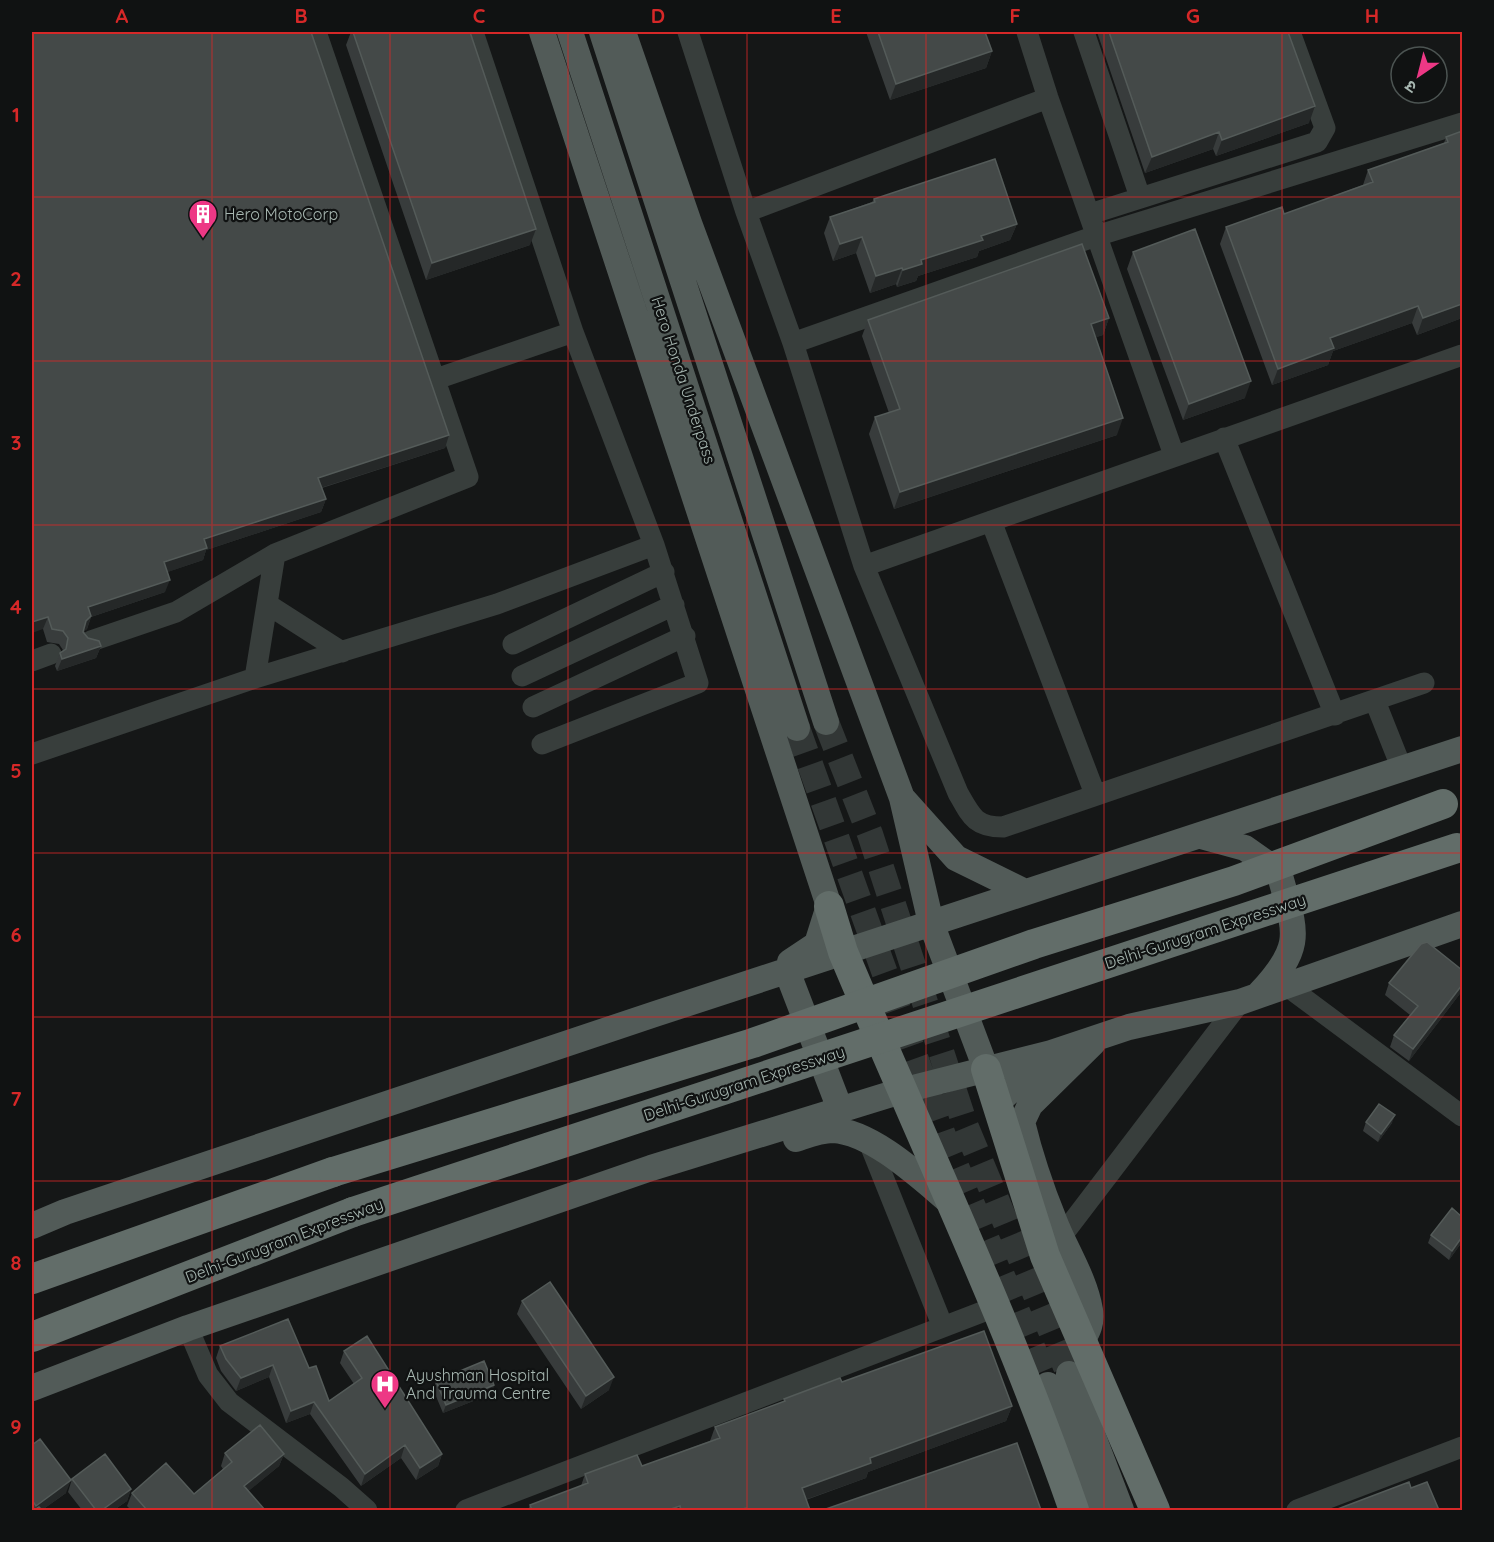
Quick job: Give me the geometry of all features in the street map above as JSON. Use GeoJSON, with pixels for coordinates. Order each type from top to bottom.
{"type":"FeatureCollection","features":[{"type":"Feature","properties":{"kind":"highway"},"geometry":{"type":"LineString","coordinates":[[32,1279],[333,1172],[753,1043],[1034,944],[1234,881],[1453,800]]}},
{"type":"Feature","properties":{"kind":"highway","name":"Delhi-Gurugram Expressway"},"geometry":{"type":"LineString","coordinates":[[32,1337],[353,1212],[1462,847]]}},
{"type":"Feature","properties":{"kind":"highway"},"geometry":{"type":"LineString","coordinates":[[829,906],[843,952],[995,1306],[1050,1440],[1074,1510]]}},
{"type":"Feature","properties":{"kind":"highway"},"geometry":{"type":"LineString","coordinates":[[986,1069],[1038,1235],[1155,1510]]}},
{"type":"Feature","properties":{"kind":"main road"},"geometry":{"type":"LineString","coordinates":[[542,32],[829,906],[817,944],[777,974]]}},
{"type":"Feature","properties":{"kind":"main road","name":"Hero Honda Underpass"},"geometry":{"type":"LineString","coordinates":[[570,32],[797,728]]}},
{"type":"Feature","properties":{"kind":"main road","name":"Hero Honda Underpass"},"geometry":{"type":"LineString","coordinates":[[602,32],[826,722]]}},
{"type":"Feature","properties":{"kind":"main road"},"geometry":{"type":"LineString","coordinates":[[623,32],[688,223],[902,798],[932,923],[986,1069]]}},
{"type":"Feature","properties":{"kind":"main road"},"geometry":{"type":"LineString","coordinates":[[32,1226],[76,1209],[777,974],[1462,749]]}},
{"type":"Feature","properties":{"kind":"main road"},"geometry":{"type":"LineString","coordinates":[[902,798],[956,858],[1025,892]]}},
{"type":"Feature","properties":{"kind":"main road"},"geometry":{"type":"LineString","coordinates":[[1201,836],[1245,848],[1279,872],[1291,918],[1292,945],[1282,970],[1249,999]]}},
{"type":"Feature","properties":{"kind":"main road"},"geometry":{"type":"LineString","coordinates":[[32,1388],[188,1328],[651,1167],[687,1158],[901,1090],[1051,1053],[1129,1027],[1249,999],[1462,924]]}},
{"type":"Feature","properties":{"kind":"main road"},"geometry":{"type":"LineString","coordinates":[[777,974],[840,1109]]}},
{"type":"Feature","properties":{"kind":"main road"},"geometry":{"type":"LineString","coordinates":[[1082,1341],[1090,1326],[1090,1312],[1030,1155],[1022,1122],[1030,1105],[1100,1036]]}},
{"type":"Feature","properties":{"kind":"main road"},"geometry":{"type":"LineString","coordinates":[[996,1104],[1051,1053]]}},
{"type":"Feature","properties":{"kind":"main road"},"geometry":{"type":"LineString","coordinates":[[687,1158],[706,1163],[725,1161],[826,1131],[848,1133],[869,1142],[952,1204]]}},
{"type":"Feature","properties":{"kind":"main road"},"geometry":{"type":"LineString","coordinates":[[1094,1510],[1058,1379],[1121,1510]]}},
{"type":"Feature","properties":{"kind":"street"},"geometry":{"type":"LineString","coordinates":[[91,641],[176,612],[275,554],[468,477],[316,32]]}},
{"type":"Feature","properties":{"kind":"street"},"geometry":{"type":"LineString","coordinates":[[473,32],[573,332],[664,572],[698,683],[542,744]]}},
{"type":"Feature","properties":{"kind":"street"},"geometry":{"type":"LineString","coordinates":[[688,32],[793,343],[864,566],[958,794],[975,821],[988,827],[1003,827],[1424,684]]}},
{"type":"Feature","properties":{"kind":"street"},"geometry":{"type":"LineString","coordinates":[[1027,32],[1048,98],[1174,455]]}},
{"type":"Feature","properties":{"kind":"street"},"geometry":{"type":"LineString","coordinates":[[1084,32],[1140,196]]}},
{"type":"Feature","properties":{"kind":"street"},"geometry":{"type":"LineString","coordinates":[[1090,214],[1140,196],[1317,142],[1325,128],[1290,32]]}},
{"type":"Feature","properties":{"kind":"street"},"geometry":{"type":"LineString","coordinates":[[747,212],[1048,98]]}},
{"type":"Feature","properties":{"kind":"street"},"geometry":{"type":"LineString","coordinates":[[793,343],[1096,236],[1462,123]]}},
{"type":"Feature","properties":{"kind":"street"},"geometry":{"type":"LineString","coordinates":[[436,379],[573,332]]}},
{"type":"Feature","properties":{"kind":"street"},"geometry":{"type":"LineString","coordinates":[[864,566],[1462,355]]}},
{"type":"Feature","properties":{"kind":"street"},"geometry":{"type":"LineString","coordinates":[[1224,438],[1335,715]]}},
{"type":"Feature","properties":{"kind":"street"},"geometry":{"type":"LineString","coordinates":[[991,522],[1095,794]]}},
{"type":"Feature","properties":{"kind":"street"},"geometry":{"type":"LineString","coordinates":[[32,754],[255,678],[497,604],[654,545]]}},
{"type":"Feature","properties":{"kind":"street"},"geometry":{"type":"LineString","coordinates":[[255,678],[275,554]]}},
{"type":"Feature","properties":{"kind":"street"},"geometry":{"type":"LineString","coordinates":[[513,644],[664,572]]}},
{"type":"Feature","properties":{"kind":"street"},"geometry":{"type":"LineString","coordinates":[[267,604],[342,652]]}},
{"type":"Feature","properties":{"kind":"street"},"geometry":{"type":"LineString","coordinates":[[522,676],[674,605]]}},
{"type":"Feature","properties":{"kind":"street"},"geometry":{"type":"LineString","coordinates":[[533,708],[685,636]]}},
{"type":"Feature","properties":{"kind":"street"},"geometry":{"type":"LineString","coordinates":[[1375,701],[1402,769]]}},
{"type":"Feature","properties":{"kind":"street"},"geometry":{"type":"LineString","coordinates":[[1287,986],[1462,1116]]}},
{"type":"Feature","properties":{"kind":"street"},"geometry":{"type":"LineString","coordinates":[[1061,1237],[1249,999]]}},
{"type":"Feature","properties":{"kind":"street"},"geometry":{"type":"LineString","coordinates":[[869,1142],[943,1327]]}},
{"type":"Feature","properties":{"kind":"street"},"geometry":{"type":"LineString","coordinates":[[466,1510],[995,1306]]}},
{"type":"Feature","properties":{"kind":"street"},"geometry":{"type":"LineString","coordinates":[[188,1328],[208,1375],[229,1402],[341,1487],[367,1510]]}},
{"type":"Feature","properties":{"kind":"street"},"geometry":{"type":"LineString","coordinates":[[1297,1510],[1462,1447]]}},
{"type":"Feature","properties":{"kind":"building","name":"Hero MotoCorp"},"geometry":{"type":"Polygon","coordinates":[[[32,32],[311,32],[449,435],[318,478],[326,499],[204,539],[207,548],[164,562],[170,580],[88,607],[91,616],[86,621],[83,632],[88,638],[99,641],[101,646],[62,659],[60,653],[66,649],[68,638],[63,631],[52,629],[48,617],[32,622],[32,32]]]}},
{"type":"Feature","properties":{"kind":"building"},"geometry":{"type":"Polygon","coordinates":[[[353,32],[470,32],[536,229],[432,263],[353,32]]]}},
{"type":"Feature","properties":{"kind":"building"},"geometry":{"type":"Polygon","coordinates":[[[878,32],[985,32],[992,51],[896,84],[878,32]]]}},
{"type":"Feature","properties":{"kind":"building"},"geometry":{"type":"Polygon","coordinates":[[[1109,32],[1288,32],[1315,106],[1222,140],[1219,132],[1152,157],[1109,32]]]}},
{"type":"Feature","properties":{"kind":"building"},"geometry":{"type":"Polygon","coordinates":[[[1462,131],[1462,304],[1423,318],[1418,306],[1330,338],[1334,348],[1278,369],[1226,227],[1282,207],[1284,214],[1373,182],[1368,170],[1448,142],[1446,137],[1462,131]]]}},
{"type":"Feature","properties":{"kind":"building"},"geometry":{"type":"Polygon","coordinates":[[[995,159],[1017,224],[981,236],[983,240],[921,260],[922,264],[876,276],[862,237],[840,244],[830,217],[875,202],[874,199],[995,159]]]}},
{"type":"Feature","properties":{"kind":"building"},"geometry":{"type":"Polygon","coordinates":[[[1195,229],[1251,381],[1189,404],[1133,252],[1195,229]]]}},
{"type":"Feature","properties":{"kind":"building"},"geometry":{"type":"Polygon","coordinates":[[[1082,244],[1109,318],[1091,324],[1123,418],[900,492],[875,417],[900,409],[868,320],[1082,244]]]}},
{"type":"Feature","properties":{"kind":"building"},"geometry":{"type":"Polygon","coordinates":[[[1427,942],[1462,970],[1462,985],[1413,1049],[1394,1035],[1418,1006],[1389,983],[1421,944],[1427,942]]]}},
{"type":"Feature","properties":{"kind":"building"},"geometry":{"type":"Polygon","coordinates":[[[1379,1104],[1395,1115],[1381,1134],[1366,1122],[1379,1104]]]}},
{"type":"Feature","properties":{"kind":"building"},"geometry":{"type":"Polygon","coordinates":[[[1452,1208],[1462,1217],[1462,1237],[1452,1251],[1431,1235],[1452,1208]]]}},
{"type":"Feature","properties":{"kind":"building"},"geometry":{"type":"Polygon","coordinates":[[[550,1282],[614,1377],[586,1396],[522,1301],[550,1282]]]}},
{"type":"Feature","properties":{"kind":"building"},"geometry":{"type":"Polygon","coordinates":[[[288,1319],[309,1368],[316,1366],[329,1401],[362,1378],[344,1351],[367,1336],[442,1454],[420,1468],[405,1445],[365,1474],[314,1402],[291,1411],[273,1365],[241,1378],[226,1359],[220,1346],[288,1319]]]}},
{"type":"Feature","properties":{"kind":"building"},"geometry":{"type":"Polygon","coordinates":[[[984,1331],[1012,1406],[870,1458],[871,1463],[802,1488],[810,1510],[747,1510],[746,1508],[681,1510],[680,1506],[668,1510],[532,1510],[530,1505],[588,1483],[585,1474],[637,1455],[642,1466],[720,1438],[715,1427],[785,1401],[784,1399],[840,1378],[842,1382],[984,1331]]]}},
{"type":"Feature","properties":{"kind":"building"},"geometry":{"type":"Polygon","coordinates":[[[484,1361],[494,1385],[446,1405],[436,1381],[484,1361]]]}},
{"type":"Feature","properties":{"kind":"building"},"geometry":{"type":"Polygon","coordinates":[[[260,1425],[284,1454],[244,1486],[265,1510],[147,1510],[132,1493],[166,1463],[194,1494],[232,1462],[225,1453],[260,1425]]]}},
{"type":"Feature","properties":{"kind":"building"},"geometry":{"type":"Polygon","coordinates":[[[40,1439],[71,1480],[36,1506],[32,1500],[32,1445],[40,1439]]]}},
{"type":"Feature","properties":{"kind":"building"},"geometry":{"type":"Polygon","coordinates":[[[1017,1443],[1041,1510],[823,1510],[1017,1443]]]}},
{"type":"Feature","properties":{"kind":"building"},"geometry":{"type":"Polygon","coordinates":[[[105,1454],[131,1489],[102,1510],[96,1510],[72,1479],[105,1454]]]}},
{"type":"Feature","properties":{"kind":"building"},"geometry":{"type":"Polygon","coordinates":[[[1409,1482],[1411,1488],[1427,1482],[1439,1510],[1335,1510],[1409,1482]]]}},
{"type":"Feature","properties":{"kind":"tunnel"},"geometry":{"type":"LineString","coordinates":[[826,722],[870,834],[965,1125],[1069,1374]]}},
{"type":"Feature","properties":{"kind":"tunnel"},"geometry":{"type":"LineString","coordinates":[[797,728],[944,1138],[1048,1385]]}},
{"type":"Feature","properties":{"kind":"place","name":"Hero MotoCorp"},"geometry":{"type":"Point","coordinates":[203,240]}},
{"type":"Feature","properties":{"kind":"place","name":"Ayushman Hospital And Trauma Centre"},"geometry":{"type":"Point","coordinates":[385,1410]}}]}
